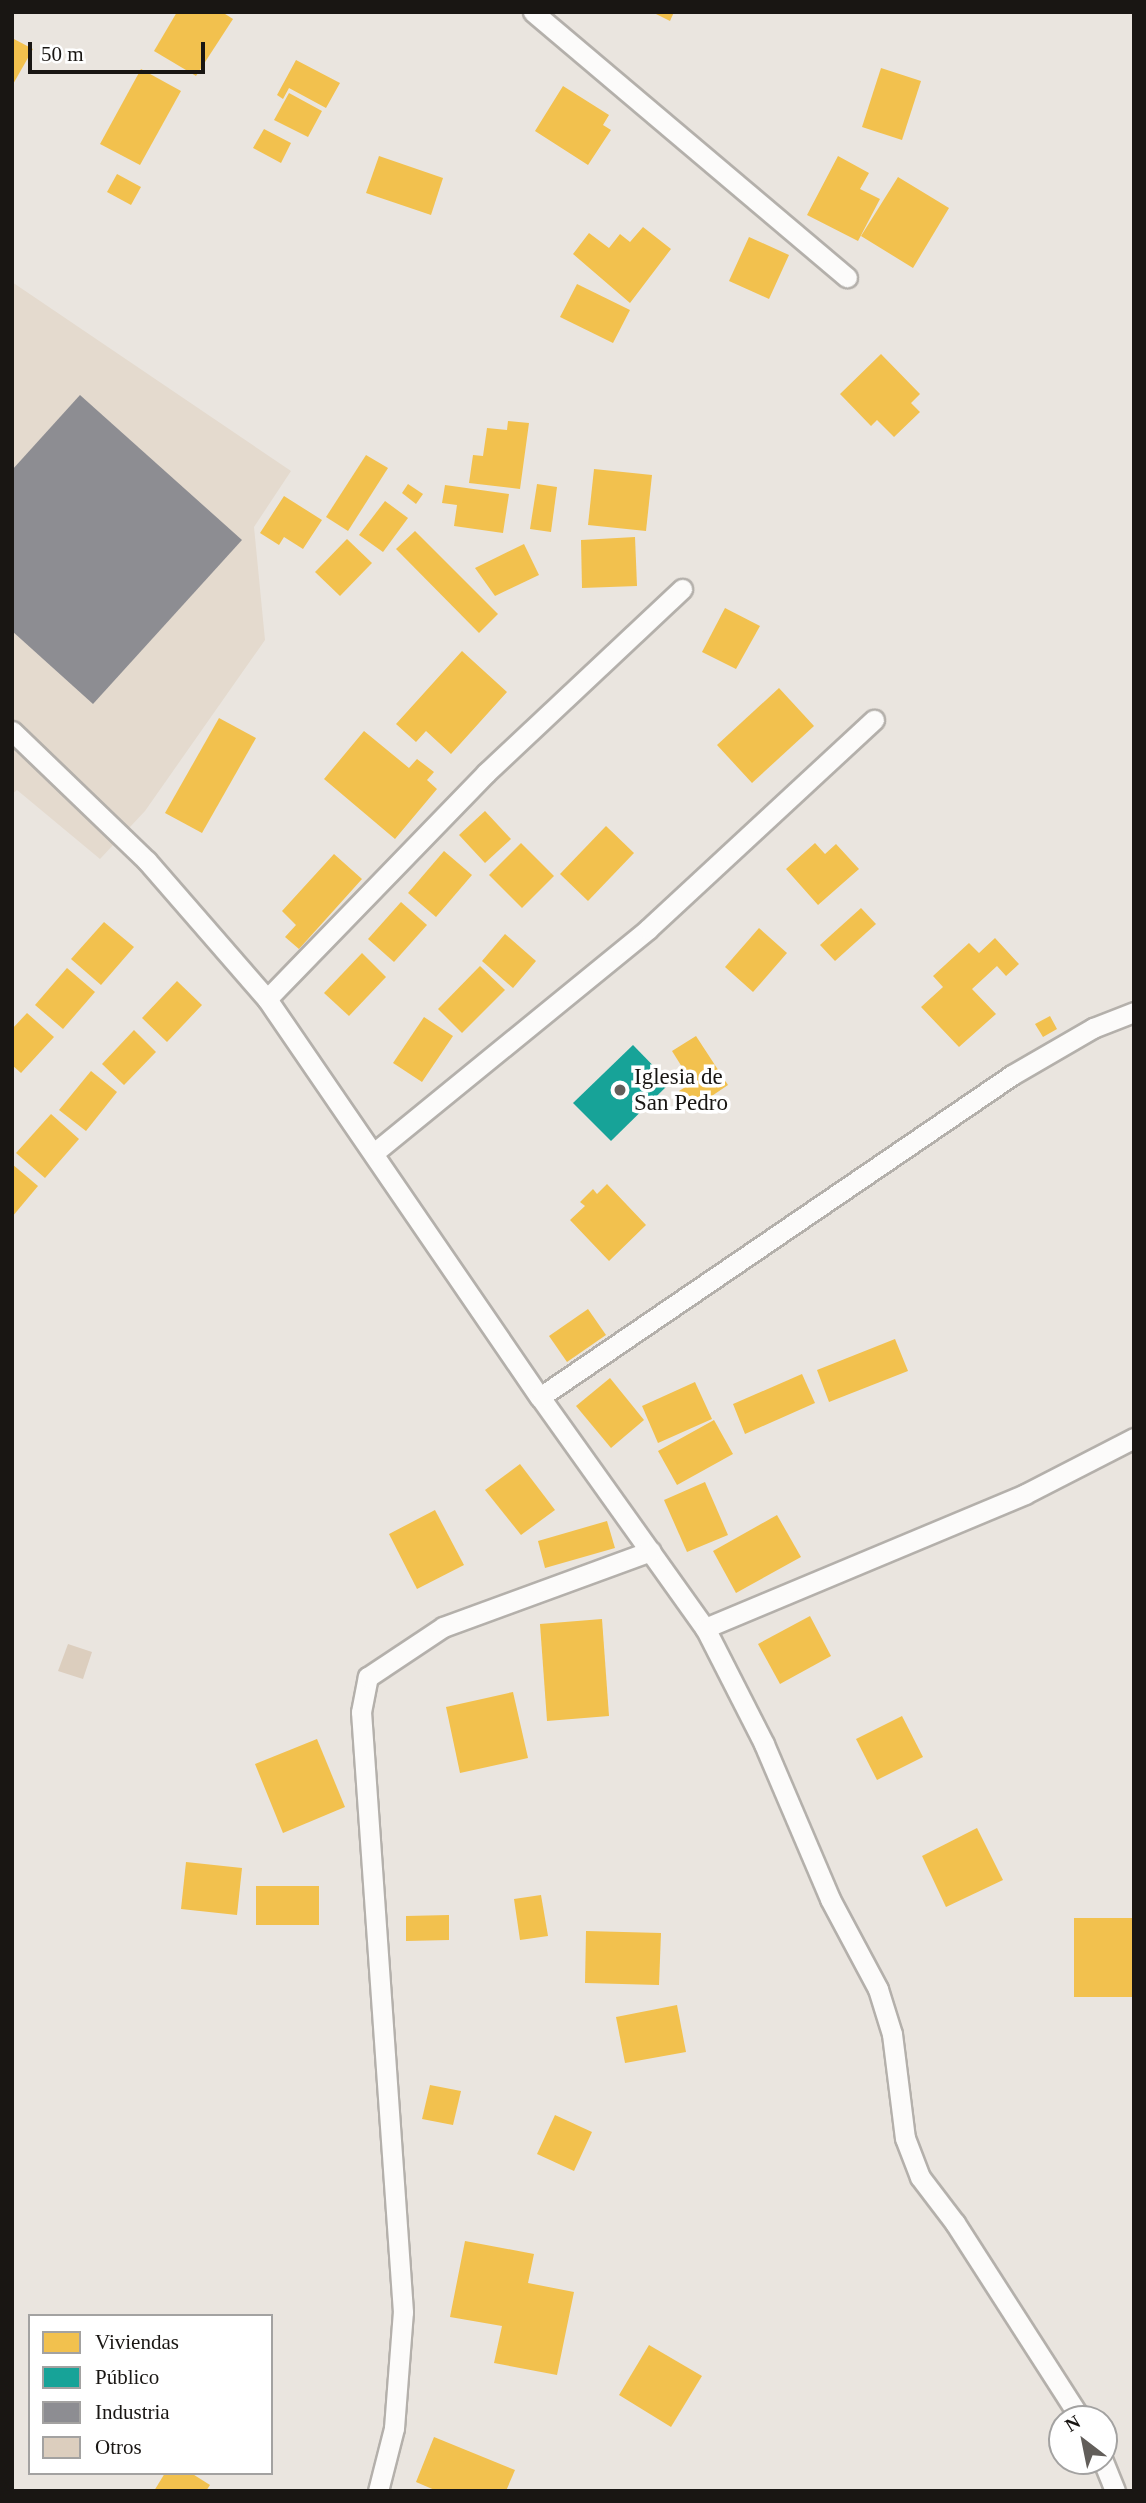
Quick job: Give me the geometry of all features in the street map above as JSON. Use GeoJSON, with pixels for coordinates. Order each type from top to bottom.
{"type":"FeatureCollection","features":[{"type":"Feature","properties":{"kind":"street"},"geometry":{"type":"LineString","coordinates":[[533,12],[847,277]]}},
{"type":"Feature","properties":{"kind":"street"},"geometry":{"type":"LineString","coordinates":[[267,999],[486,773],[682,589]]}},
{"type":"Feature","properties":{"kind":"street"},"geometry":{"type":"LineString","coordinates":[[375,1152],[648,929],[874,720]]}},
{"type":"Feature","properties":{"kind":"street"},"geometry":{"type":"LineString","coordinates":[[12,730],[147,861],[267,999],[375,1152],[540,1397],[705,1628],[764,1744],[830,1899],[878,1989],[892,2034],[905,2138],[920,2177],[956,2223],[1072,2405]]}},
{"type":"Feature","properties":{"kind":"street"},"geometry":{"type":"LineString","coordinates":[[540,1397],[1012,1075],[1093,1028],[1134,1012]]}},
{"type":"Feature","properties":{"kind":"street"},"geometry":{"type":"LineString","coordinates":[[705,1628],[1025,1494],[1134,1438]]}},
{"type":"Feature","properties":{"kind":"street"},"geometry":{"type":"LineString","coordinates":[[379,2491],[394,2428],[403,2312],[361,1712],[368,1677],[443,1627],[651,1551]]}},
{"type":"Feature","properties":{"kind":"shaded area"},"geometry":{"type":"Polygon","coordinates":[[[12,282],[291,471],[254,527],[265,640],[145,811],[100,859],[17,790],[12,794],[12,282]]]}},
{"type":"Feature","properties":{"kind":"building: Viviendas"},"geometry":{"type":"Polygon","coordinates":[[[177,12],[222,12],[233,19],[196,76],[154,51],[177,12]]]}},
{"type":"Feature","properties":{"kind":"building: Viviendas"},"geometry":{"type":"Polygon","coordinates":[[[652,12],[674,12],[670,21],[652,12]]]}},
{"type":"Feature","properties":{"kind":"building: Viviendas"},"geometry":{"type":"Polygon","coordinates":[[[12,38],[33,49],[12,86],[12,38]]]}},
{"type":"Feature","properties":{"kind":"building: Viviendas"},"geometry":{"type":"Polygon","coordinates":[[[296,60],[340,83],[326,108],[289,88],[283,99],[277,95],[296,60]]]}},
{"type":"Feature","properties":{"kind":"building: Viviendas"},"geometry":{"type":"Polygon","coordinates":[[[881,68],[921,81],[902,140],[862,127],[881,68]]]}},
{"type":"Feature","properties":{"kind":"building: Viviendas"},"geometry":{"type":"Polygon","coordinates":[[[141,69],[181,91],[140,165],[100,144],[141,69]]]}},
{"type":"Feature","properties":{"kind":"building: Viviendas"},"geometry":{"type":"Polygon","coordinates":[[[563,86],[609,115],[603,125],[611,130],[588,165],[535,131],[563,86]]]}},
{"type":"Feature","properties":{"kind":"building: Viviendas"},"geometry":{"type":"Polygon","coordinates":[[[289,93],[322,111],[308,137],[274,120],[289,93]]]}},
{"type":"Feature","properties":{"kind":"building: Viviendas"},"geometry":{"type":"Polygon","coordinates":[[[264,129],[291,143],[281,163],[253,148],[264,129]]]}},
{"type":"Feature","properties":{"kind":"building: Viviendas"},"geometry":{"type":"Polygon","coordinates":[[[379,156],[443,178],[431,215],[366,193],[379,156]]]}},
{"type":"Feature","properties":{"kind":"building: Viviendas"},"geometry":{"type":"Polygon","coordinates":[[[838,156],[869,173],[860,189],[880,199],[858,241],[807,215],[838,156]]]}},
{"type":"Feature","properties":{"kind":"building: Viviendas"},"geometry":{"type":"Polygon","coordinates":[[[117,174],[141,187],[131,205],[107,192],[117,174]]]}},
{"type":"Feature","properties":{"kind":"building: Viviendas"},"geometry":{"type":"Polygon","coordinates":[[[898,177],[949,208],[913,268],[861,236],[898,177]]]}},
{"type":"Feature","properties":{"kind":"building: Viviendas"},"geometry":{"type":"Polygon","coordinates":[[[643,227],[671,249],[630,303],[573,254],[589,233],[609,248],[620,234],[630,242],[643,227]]]}},
{"type":"Feature","properties":{"kind":"building: Viviendas"},"geometry":{"type":"Polygon","coordinates":[[[749,237],[789,255],[769,299],[729,281],[749,237]]]}},
{"type":"Feature","properties":{"kind":"building: Viviendas"},"geometry":{"type":"Polygon","coordinates":[[[577,284],[630,310],[613,343],[560,317],[577,284]]]}},
{"type":"Feature","properties":{"kind":"building: Viviendas"},"geometry":{"type":"Polygon","coordinates":[[[881,354],[920,394],[911,403],[920,412],[894,437],[877,420],[871,426],[840,394],[881,354]]]}},
{"type":"Feature","properties":{"kind":"building: Viviendas"},"geometry":{"type":"Polygon","coordinates":[[[508,421],[529,423],[520,489],[469,483],[473,455],[483,456],[487,428],[507,430],[508,421]]]}},
{"type":"Feature","properties":{"kind":"building: Viviendas"},"geometry":{"type":"Polygon","coordinates":[[[366,455],[388,468],[348,531],[326,517],[366,455]]]}},
{"type":"Feature","properties":{"kind":"building: Viviendas"},"geometry":{"type":"Polygon","coordinates":[[[594,469],[652,475],[646,531],[588,525],[594,469]]]}},
{"type":"Feature","properties":{"kind":"building: Viviendas"},"geometry":{"type":"Polygon","coordinates":[[[408,484],[423,494],[416,504],[402,493],[408,484]]]}},
{"type":"Feature","properties":{"kind":"building: Viviendas"},"geometry":{"type":"Polygon","coordinates":[[[537,484],[557,487],[551,532],[530,529],[537,484]]]}},
{"type":"Feature","properties":{"kind":"building: Viviendas"},"geometry":{"type":"Polygon","coordinates":[[[445,485],[509,494],[503,533],[454,526],[457,505],[442,503],[445,485]]]}},
{"type":"Feature","properties":{"kind":"building: Viviendas"},"geometry":{"type":"Polygon","coordinates":[[[284,496],[322,520],[303,549],[284,537],[279,545],[260,533],[284,496]]]}},
{"type":"Feature","properties":{"kind":"building: Viviendas"},"geometry":{"type":"Polygon","coordinates":[[[385,501],[408,518],[383,552],[359,535],[385,501]]]}},
{"type":"Feature","properties":{"kind":"building: Viviendas"},"geometry":{"type":"Polygon","coordinates":[[[415,531],[498,614],[479,633],[396,549],[415,531]]]}},
{"type":"Feature","properties":{"kind":"building: Viviendas"},"geometry":{"type":"Polygon","coordinates":[[[635,537],[637,586],[582,588],[581,540],[635,537]]]}},
{"type":"Feature","properties":{"kind":"building: Viviendas"},"geometry":{"type":"Polygon","coordinates":[[[347,539],[372,563],[340,596],[315,572],[347,539]]]}},
{"type":"Feature","properties":{"kind":"building: Viviendas"},"geometry":{"type":"Polygon","coordinates":[[[524,544],[539,575],[495,596],[475,568],[524,544]]]}},
{"type":"Feature","properties":{"kind":"building: Viviendas"},"geometry":{"type":"Polygon","coordinates":[[[725,608],[760,626],[736,669],[702,652],[725,608]]]}},
{"type":"Feature","properties":{"kind":"building: Viviendas"},"geometry":{"type":"Polygon","coordinates":[[[462,651],[507,692],[451,754],[426,731],[416,742],[396,724],[462,651]]]}},
{"type":"Feature","properties":{"kind":"building: Viviendas"},"geometry":{"type":"Polygon","coordinates":[[[779,688],[814,726],[752,783],[717,745],[779,688]]]}},
{"type":"Feature","properties":{"kind":"building: Viviendas"},"geometry":{"type":"Polygon","coordinates":[[[219,718],[256,738],[202,833],[165,813],[219,718]]]}},
{"type":"Feature","properties":{"kind":"building: Viviendas"},"geometry":{"type":"Polygon","coordinates":[[[364,731],[409,768],[417,759],[434,772],[427,780],[437,789],[395,839],[324,779],[364,731]]]}},
{"type":"Feature","properties":{"kind":"building: Viviendas"},"geometry":{"type":"Polygon","coordinates":[[[485,811],[511,839],[485,863],[459,835],[485,811]]]}},
{"type":"Feature","properties":{"kind":"building: Viviendas"},"geometry":{"type":"Polygon","coordinates":[[[606,826],[634,853],[588,901],[560,874],[606,826]]]}},
{"type":"Feature","properties":{"kind":"building: Viviendas"},"geometry":{"type":"Polygon","coordinates":[[[521,843],[554,876],[522,908],[489,875],[521,843]]]}},
{"type":"Feature","properties":{"kind":"building: Viviendas"},"geometry":{"type":"Polygon","coordinates":[[[815,843],[825,854],[836,844],[859,869],[818,905],[786,869],[815,843]]]}},
{"type":"Feature","properties":{"kind":"building: Viviendas"},"geometry":{"type":"Polygon","coordinates":[[[444,851],[472,875],[436,917],[408,893],[444,851]]]}},
{"type":"Feature","properties":{"kind":"building: Viviendas"},"geometry":{"type":"Polygon","coordinates":[[[334,854],[362,879],[299,949],[285,937],[296,925],[282,911],[334,854]]]}},
{"type":"Feature","properties":{"kind":"building: Viviendas"},"geometry":{"type":"Polygon","coordinates":[[[401,902],[427,925],[394,962],[368,939],[401,902]]]}},
{"type":"Feature","properties":{"kind":"building: Viviendas"},"geometry":{"type":"Polygon","coordinates":[[[861,908],[876,924],[835,961],[820,945],[861,908]]]}},
{"type":"Feature","properties":{"kind":"building: Viviendas"},"geometry":{"type":"Polygon","coordinates":[[[104,922],[134,947],[101,985],[71,959],[104,922]]]}},
{"type":"Feature","properties":{"kind":"building: Viviendas"},"geometry":{"type":"Polygon","coordinates":[[[759,928],[787,953],[753,992],[725,967],[759,928]]]}},
{"type":"Feature","properties":{"kind":"building: Viviendas"},"geometry":{"type":"Polygon","coordinates":[[[505,934],[536,961],[513,988],[482,961],[505,934]]]}},
{"type":"Feature","properties":{"kind":"building: Viviendas"},"geometry":{"type":"Polygon","coordinates":[[[995,938],[1019,964],[1006,976],[997,966],[972,989],[996,1014],[959,1047],[921,1007],[943,987],[933,976],[969,943],[979,953],[995,938]]]}},
{"type":"Feature","properties":{"kind":"building: Viviendas"},"geometry":{"type":"Polygon","coordinates":[[[362,953],[386,977],[349,1016],[324,993],[362,953]]]}},
{"type":"Feature","properties":{"kind":"building: Viviendas"},"geometry":{"type":"Polygon","coordinates":[[[480,966],[505,990],[462,1033],[438,1009],[480,966]]]}},
{"type":"Feature","properties":{"kind":"building: Viviendas"},"geometry":{"type":"Polygon","coordinates":[[[67,968],[95,992],[63,1029],[35,1005],[67,968]]]}},
{"type":"Feature","properties":{"kind":"building: Viviendas"},"geometry":{"type":"Polygon","coordinates":[[[177,981],[202,1005],[167,1042],[142,1018],[177,981]]]}},
{"type":"Feature","properties":{"kind":"building: Viviendas"},"geometry":{"type":"Polygon","coordinates":[[[27,1013],[54,1037],[21,1073],[12,1065],[12,1029],[27,1013]]]}},
{"type":"Feature","properties":{"kind":"building: Viviendas"},"geometry":{"type":"Polygon","coordinates":[[[1050,1016],[1057,1029],[1043,1037],[1035,1024],[1050,1016]]]}},
{"type":"Feature","properties":{"kind":"building: Viviendas"},"geometry":{"type":"Polygon","coordinates":[[[424,1017],[453,1036],[422,1082],[393,1063],[424,1017]]]}},
{"type":"Feature","properties":{"kind":"building: Viviendas"},"geometry":{"type":"Polygon","coordinates":[[[134,1030],[156,1052],[124,1085],[102,1064],[134,1030]]]}},
{"type":"Feature","properties":{"kind":"building: Viviendas"},"geometry":{"type":"Polygon","coordinates":[[[696,1036],[728,1085],[691,1110],[679,1091],[692,1083],[672,1051],[696,1036]]]}},
{"type":"Feature","properties":{"kind":"building: Viviendas"},"geometry":{"type":"Polygon","coordinates":[[[91,1071],[117,1092],[86,1131],[59,1110],[91,1071]]]}},
{"type":"Feature","properties":{"kind":"building: Viviendas"},"geometry":{"type":"Polygon","coordinates":[[[51,1114],[79,1139],[45,1178],[16,1153],[51,1114]]]}},
{"type":"Feature","properties":{"kind":"building: Viviendas"},"geometry":{"type":"Polygon","coordinates":[[[12,1164],[38,1186],[12,1217],[12,1164]]]}},
{"type":"Feature","properties":{"kind":"building: Viviendas"},"geometry":{"type":"Polygon","coordinates":[[[607,1184],[646,1225],[609,1261],[570,1220],[585,1206],[580,1202],[593,1189],[597,1194],[607,1184]]]}},
{"type":"Feature","properties":{"kind":"building: Viviendas"},"geometry":{"type":"Polygon","coordinates":[[[588,1309],[606,1335],[567,1362],[549,1336],[588,1309]]]}},
{"type":"Feature","properties":{"kind":"building: Viviendas"},"geometry":{"type":"Polygon","coordinates":[[[895,1339],[908,1371],[829,1402],[817,1370],[895,1339]]]}},
{"type":"Feature","properties":{"kind":"building: Viviendas"},"geometry":{"type":"Polygon","coordinates":[[[802,1374],[815,1403],[745,1434],[733,1404],[802,1374]]]}},
{"type":"Feature","properties":{"kind":"building: Viviendas"},"geometry":{"type":"Polygon","coordinates":[[[610,1378],[644,1420],[611,1448],[576,1406],[610,1378]]]}},
{"type":"Feature","properties":{"kind":"building: Viviendas"},"geometry":{"type":"Polygon","coordinates":[[[695,1382],[712,1419],[658,1443],[642,1406],[695,1382]]]}},
{"type":"Feature","properties":{"kind":"building: Viviendas"},"geometry":{"type":"Polygon","coordinates":[[[714,1420],[733,1454],[677,1485],[658,1451],[714,1420]]]}},
{"type":"Feature","properties":{"kind":"building: Viviendas"},"geometry":{"type":"Polygon","coordinates":[[[520,1464],[555,1510],[521,1535],[485,1490],[520,1464]]]}},
{"type":"Feature","properties":{"kind":"building: Viviendas"},"geometry":{"type":"Polygon","coordinates":[[[705,1482],[728,1535],[687,1552],[664,1500],[705,1482]]]}},
{"type":"Feature","properties":{"kind":"building: Viviendas"},"geometry":{"type":"Polygon","coordinates":[[[435,1510],[464,1565],[417,1589],[389,1534],[435,1510]]]}},
{"type":"Feature","properties":{"kind":"building: Viviendas"},"geometry":{"type":"Polygon","coordinates":[[[777,1515],[801,1557],[736,1593],[713,1551],[777,1515]]]}},
{"type":"Feature","properties":{"kind":"building: Viviendas"},"geometry":{"type":"Polygon","coordinates":[[[607,1521],[615,1548],[545,1568],[538,1541],[607,1521]]]}},
{"type":"Feature","properties":{"kind":"building: Viviendas"},"geometry":{"type":"Polygon","coordinates":[[[810,1616],[831,1656],[780,1684],[758,1644],[810,1616]]]}},
{"type":"Feature","properties":{"kind":"building: Viviendas"},"geometry":{"type":"Polygon","coordinates":[[[602,1619],[609,1716],[547,1721],[540,1624],[602,1619]]]}},
{"type":"Feature","properties":{"kind":"building: Viviendas"},"geometry":{"type":"Polygon","coordinates":[[[513,1692],[528,1758],[460,1773],[446,1707],[513,1692]]]}},
{"type":"Feature","properties":{"kind":"building: Viviendas"},"geometry":{"type":"Polygon","coordinates":[[[902,1716],[923,1757],[877,1780],[856,1739],[902,1716]]]}},
{"type":"Feature","properties":{"kind":"building: Viviendas"},"geometry":{"type":"Polygon","coordinates":[[[317,1739],[345,1807],[283,1833],[255,1764],[317,1739]]]}},
{"type":"Feature","properties":{"kind":"building: Viviendas"},"geometry":{"type":"Polygon","coordinates":[[[977,1828],[1003,1880],[946,1907],[922,1856],[977,1828]]]}},
{"type":"Feature","properties":{"kind":"building: Viviendas"},"geometry":{"type":"Polygon","coordinates":[[[186,1862],[242,1868],[237,1915],[181,1909],[186,1862]]]}},
{"type":"Feature","properties":{"kind":"building: Viviendas"},"geometry":{"type":"Polygon","coordinates":[[[256,1886],[319,1886],[319,1925],[256,1925],[256,1886]]]}},
{"type":"Feature","properties":{"kind":"building: Viviendas"},"geometry":{"type":"Polygon","coordinates":[[[541,1895],[548,1936],[520,1940],[514,1899],[541,1895]]]}},
{"type":"Feature","properties":{"kind":"building: Viviendas"},"geometry":{"type":"Polygon","coordinates":[[[449,1915],[449,1940],[406,1941],[406,1916],[449,1915]]]}},
{"type":"Feature","properties":{"kind":"building: Viviendas"},"geometry":{"type":"Polygon","coordinates":[[[1074,1918],[1134,1918],[1134,1997],[1074,1997],[1074,1918]]]}},
{"type":"Feature","properties":{"kind":"building: Viviendas"},"geometry":{"type":"Polygon","coordinates":[[[586,1931],[661,1933],[659,1985],[585,1983],[586,1931]]]}},
{"type":"Feature","properties":{"kind":"building: Viviendas"},"geometry":{"type":"Polygon","coordinates":[[[677,2005],[686,2052],[625,2063],[616,2017],[677,2005]]]}},
{"type":"Feature","properties":{"kind":"building: Viviendas"},"geometry":{"type":"Polygon","coordinates":[[[430,2085],[461,2091],[453,2125],[422,2119],[430,2085]]]}},
{"type":"Feature","properties":{"kind":"building: Viviendas"},"geometry":{"type":"Polygon","coordinates":[[[555,2115],[592,2132],[574,2171],[537,2154],[555,2115]]]}},
{"type":"Feature","properties":{"kind":"building: Viviendas"},"geometry":{"type":"Polygon","coordinates":[[[465,2241],[534,2254],[528,2283],[574,2292],[557,2375],[494,2363],[502,2326],[450,2317],[465,2241]]]}},
{"type":"Feature","properties":{"kind":"building: Viviendas"},"geometry":{"type":"Polygon","coordinates":[[[649,2345],[702,2376],[671,2427],[619,2395],[649,2345]]]}},
{"type":"Feature","properties":{"kind":"building: Viviendas"},"geometry":{"type":"Polygon","coordinates":[[[434,2437],[515,2470],[506,2491],[437,2491],[416,2482],[434,2437]]]}},
{"type":"Feature","properties":{"kind":"building: Viviendas"},"geometry":{"type":"Polygon","coordinates":[[[164,2475],[194,2475],[210,2485],[206,2491],[154,2491],[164,2475]]]}},
{"type":"Feature","properties":{"kind":"building: Público"},"geometry":{"type":"Polygon","coordinates":[[[633,1045],[670,1083],[611,1141],[573,1103],[633,1045]]]}},
{"type":"Feature","properties":{"kind":"building: Industria"},"geometry":{"type":"Polygon","coordinates":[[[80,395],[242,540],[93,704],[12,631],[12,470],[80,395]]]}},
{"type":"Feature","properties":{"kind":"building: Otros"},"geometry":{"type":"Polygon","coordinates":[[[68,1644],[92,1652],[83,1679],[58,1671],[68,1644]]]}},
{"type":"Feature","properties":{"kind":"place","name":"Iglesia de San Pedro"},"geometry":{"type":"Point","coordinates":[620,1090]}}]}
